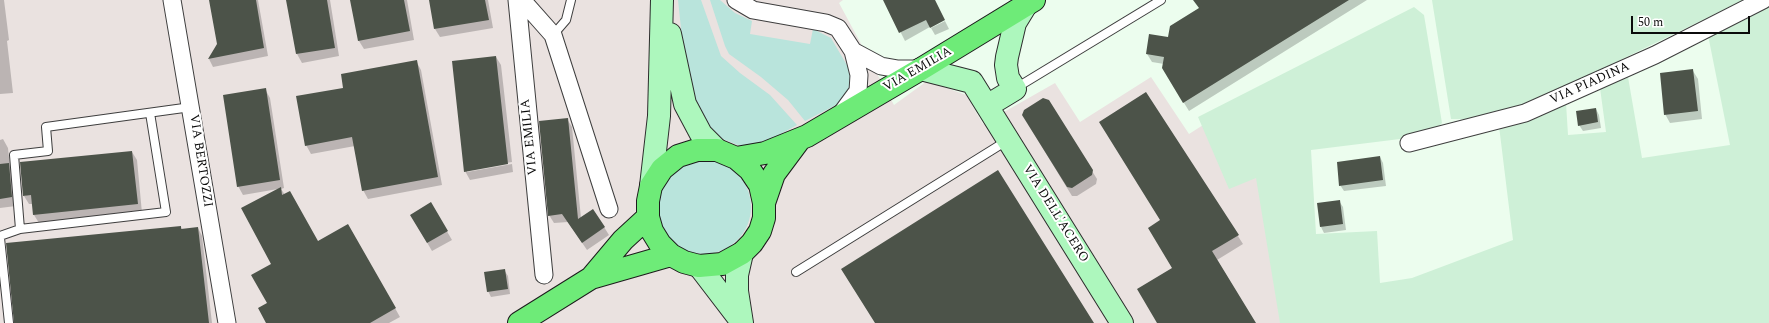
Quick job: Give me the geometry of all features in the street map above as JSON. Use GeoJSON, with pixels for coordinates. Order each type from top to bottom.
{"type":"FeatureCollection","features":[{"type":"Feature","properties":{"kind":"main road"},"geometry":{"type":"LineString","coordinates":[[662,0],[685,104],[701,134],[727,154]]}},
{"type":"Feature","properties":{"kind":"main road"},"geometry":{"type":"LineString","coordinates":[[651,186],[658,116],[662,0]]}},
{"type":"Feature","properties":{"kind":"main road"},"geometry":{"type":"LineString","coordinates":[[987,106],[1015,89],[1008,78],[1006,66],[1007,57],[1015,23],[1030,2]]}},
{"type":"Feature","properties":{"kind":"main road","name":"VIA EMILIA"},"geometry":{"type":"LineString","coordinates":[[727,154],[750,170],[760,185],[764,204],[764,218],[760,231],[752,243],[742,253],[722,264],[699,266],[684,262],[671,254],[660,244],[652,231],[648,217],[648,201],[651,186],[662,169],[678,156],[697,150],[727,154],[765,153],[800,139],[921,69],[1030,2]]}},
{"type":"Feature","properties":{"kind":"main road","name":"VIA DELL'ACERO"},"geometry":{"type":"LineString","coordinates":[[921,69],[972,82],[1122,323]]}},
{"type":"Feature","properties":{"kind":"main road","name":"VIA EMILIA"},"geometry":{"type":"LineString","coordinates":[[764,204],[774,174],[800,139]]}},
{"type":"Feature","properties":{"kind":"main road"},"geometry":{"type":"LineString","coordinates":[[591,278],[623,240],[648,217]]}},
{"type":"Feature","properties":{"kind":"main road"},"geometry":{"type":"LineString","coordinates":[[742,253],[737,275],[737,291],[742,322]]}},
{"type":"Feature","properties":{"kind":"main road"},"geometry":{"type":"LineString","coordinates":[[519,323],[591,278],[671,254]]}},
{"type":"Feature","properties":{"kind":"main road"},"geometry":{"type":"LineString","coordinates":[[699,266],[742,322]]}},
{"type":"Feature","properties":{"kind":"street","name":"VIA BERTOZZI"},"geometry":{"type":"LineString","coordinates":[[172,0],[226,323]]}},
{"type":"Feature","properties":{"kind":"street","name":"VIA EMILIA"},"geometry":{"type":"LineString","coordinates":[[517,0],[544,275]]}},
{"type":"Feature","properties":{"kind":"street"},"geometry":{"type":"LineString","coordinates":[[522,0],[553,35],[609,209]]}},
{"type":"Feature","properties":{"kind":"street"},"geometry":{"type":"LineString","coordinates":[[736,0],[753,10],[826,23],[838,28],[853,52],[859,75],[858,91],[840,115]]}},
{"type":"Feature","properties":{"kind":"street","name":"VIA PIADINA"},"geometry":{"type":"LineString","coordinates":[[1409,143],[1525,113],[1655,54],[1763,0]]}},
{"type":"Feature","properties":{"kind":"street"},"geometry":{"type":"LineString","coordinates":[[853,52],[881,66],[898,69],[921,69]]}},
{"type":"Feature","properties":{"kind":"lane"},"geometry":{"type":"LineString","coordinates":[[553,35],[566,20],[571,0]]}},
{"type":"Feature","properties":{"kind":"lane"},"geometry":{"type":"LineString","coordinates":[[1015,89],[1162,0]]}},
{"type":"Feature","properties":{"kind":"lane"},"geometry":{"type":"LineString","coordinates":[[20,229],[14,154],[48,151],[46,127],[191,107]]}},
{"type":"Feature","properties":{"kind":"lane"},"geometry":{"type":"LineString","coordinates":[[9,323],[0,237],[20,229],[166,212],[150,113]]}},
{"type":"Feature","properties":{"kind":"lane"},"geometry":{"type":"LineString","coordinates":[[796,272],[1009,140]]}},
{"type":"Feature","properties":{"kind":"shaded area"},"geometry":{"type":"Polygon","coordinates":[[[0,0],[843,0],[839,3],[894,105],[927,81],[966,95],[983,124],[1055,83],[1080,122],[1151,77],[1189,134],[1255,92],[1286,323],[0,323],[0,0]]]}},
{"type":"Feature","properties":{"kind":"shaded area"},"geometry":{"type":"Polygon","coordinates":[[[678,0],[701,0],[721,56],[740,73],[770,95],[797,125],[759,146],[745,148],[715,136],[688,95],[678,0]]]}},
{"type":"Feature","properties":{"kind":"shaded area"},"geometry":{"type":"Polygon","coordinates":[[[710,0],[720,0],[735,13],[752,21],[750,34],[810,44],[813,29],[831,38],[851,72],[848,93],[838,104],[805,121],[788,100],[761,77],[729,54],[710,0]]]}},
{"type":"Feature","properties":{"kind":"shaded area"},"geometry":{"type":"Polygon","coordinates":[[[704,160],[722,163],[737,174],[748,189],[751,207],[748,225],[737,240],[722,251],[704,254],[686,251],[671,240],[660,225],[657,207],[660,189],[671,174],[686,163],[704,160]]]}},
{"type":"Feature","properties":{"kind":"green space"},"geometry":{"type":"Polygon","coordinates":[[[1432,0],[1744,0],[1583,78],[1518,106],[1479,119],[1451,119],[1432,0]]]}},
{"type":"Feature","properties":{"kind":"green space"},"geometry":{"type":"Polygon","coordinates":[[[1414,7],[1424,15],[1442,123],[1436,129],[1400,139],[1311,150],[1316,234],[1377,231],[1380,283],[1412,278],[1513,240],[1499,126],[1566,103],[1568,135],[1606,132],[1600,88],[1628,77],[1642,158],[1730,145],[1708,35],[1769,7],[1769,323],[1280,323],[1256,178],[1229,189],[1198,117],[1414,7]]]}},
{"type":"Feature","properties":{"kind":"building"},"geometry":{"type":"Polygon","coordinates":[[[209,0],[256,0],[264,48],[208,59],[217,44],[209,0]]]}},
{"type":"Feature","properties":{"kind":"building"},"geometry":{"type":"Polygon","coordinates":[[[286,0],[327,0],[335,48],[296,54],[286,0]]]}},
{"type":"Feature","properties":{"kind":"building"},"geometry":{"type":"Polygon","coordinates":[[[350,0],[404,0],[410,31],[358,41],[350,0]]]}},
{"type":"Feature","properties":{"kind":"building"},"geometry":{"type":"Polygon","coordinates":[[[429,0],[485,0],[489,20],[434,29],[429,0]]]}},
{"type":"Feature","properties":{"kind":"building"},"geometry":{"type":"Polygon","coordinates":[[[883,0],[935,0],[945,20],[930,28],[926,20],[899,33],[883,0]]]}},
{"type":"Feature","properties":{"kind":"building"},"geometry":{"type":"Polygon","coordinates":[[[1193,0],[1349,0],[1183,103],[1162,68],[1164,57],[1146,54],[1149,34],[1168,37],[1170,26],[1199,8],[1193,0]]]}},
{"type":"Feature","properties":{"kind":"building"},"geometry":{"type":"Polygon","coordinates":[[[496,56],[508,164],[464,172],[452,61],[496,56]]]}},
{"type":"Feature","properties":{"kind":"building"},"geometry":{"type":"Polygon","coordinates":[[[417,60],[438,177],[362,191],[352,137],[305,146],[296,96],[343,88],[341,74],[417,60]]]}},
{"type":"Feature","properties":{"kind":"building"},"geometry":{"type":"Polygon","coordinates":[[[1693,69],[1698,111],[1664,115],[1660,73],[1693,69]]]}},
{"type":"Feature","properties":{"kind":"building"},"geometry":{"type":"Polygon","coordinates":[[[266,88],[280,180],[237,187],[223,95],[266,88]]]}},
{"type":"Feature","properties":{"kind":"building"},"geometry":{"type":"Polygon","coordinates":[[[1146,92],[1239,235],[1212,251],[1256,323],[1157,323],[1137,289],[1172,268],[1148,228],[1160,220],[1099,122],[1146,92]]]}},
{"type":"Feature","properties":{"kind":"building"},"geometry":{"type":"Polygon","coordinates":[[[1043,98],[1049,100],[1093,170],[1092,175],[1072,188],[1067,187],[1022,115],[1024,110],[1043,98]]]}},
{"type":"Feature","properties":{"kind":"building"},"geometry":{"type":"Polygon","coordinates":[[[1596,108],[1598,122],[1578,126],[1576,111],[1596,108]]]}},
{"type":"Feature","properties":{"kind":"building"},"geometry":{"type":"Polygon","coordinates":[[[568,118],[578,219],[593,209],[605,227],[582,243],[562,214],[548,216],[539,121],[568,118]]]}},
{"type":"Feature","properties":{"kind":"building"},"geometry":{"type":"Polygon","coordinates":[[[132,151],[138,204],[33,215],[31,195],[23,196],[20,162],[132,151]]]}},
{"type":"Feature","properties":{"kind":"building"},"geometry":{"type":"Polygon","coordinates":[[[1380,156],[1383,180],[1339,186],[1337,162],[1380,156]]]}},
{"type":"Feature","properties":{"kind":"building"},"geometry":{"type":"Polygon","coordinates":[[[9,163],[12,197],[0,199],[0,164],[9,163]]]}},
{"type":"Feature","properties":{"kind":"building"},"geometry":{"type":"Polygon","coordinates":[[[998,170],[1094,323],[875,323],[841,269],[998,170]]]}},
{"type":"Feature","properties":{"kind":"building"},"geometry":{"type":"Polygon","coordinates":[[[281,187],[282,195],[290,191],[318,241],[348,224],[396,308],[370,323],[266,323],[258,308],[267,303],[251,275],[271,264],[241,208],[281,187]]]}},
{"type":"Feature","properties":{"kind":"building"},"geometry":{"type":"Polygon","coordinates":[[[1340,200],[1343,224],[1320,227],[1317,203],[1340,200]]]}},
{"type":"Feature","properties":{"kind":"building"},"geometry":{"type":"Polygon","coordinates":[[[431,202],[448,231],[427,243],[410,215],[431,202]]]}},
{"type":"Feature","properties":{"kind":"building"},"geometry":{"type":"Polygon","coordinates":[[[181,226],[181,229],[198,227],[209,323],[14,323],[6,243],[181,226]]]}},
{"type":"Feature","properties":{"kind":"building"},"geometry":{"type":"Polygon","coordinates":[[[505,269],[508,289],[487,292],[484,272],[505,269]]]}}]}
